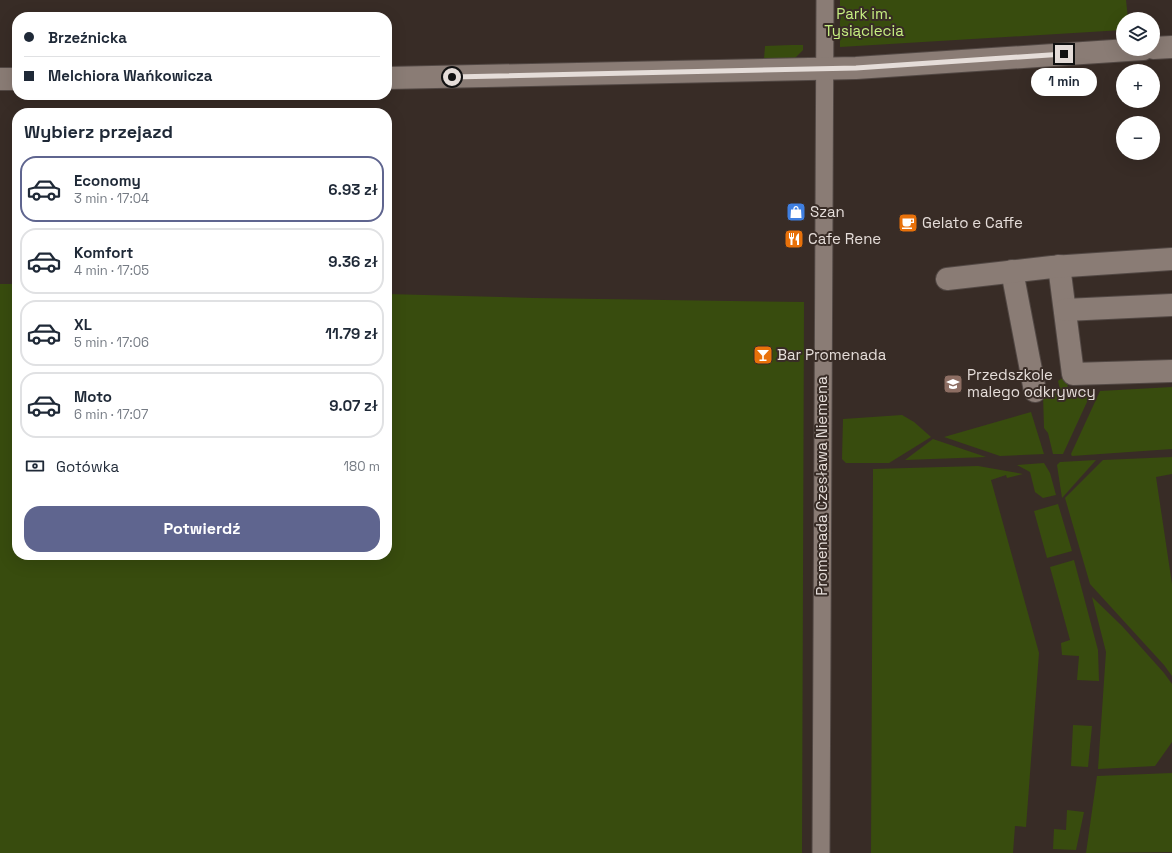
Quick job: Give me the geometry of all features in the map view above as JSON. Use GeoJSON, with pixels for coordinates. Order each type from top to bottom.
{"type":"FeatureCollection","features":[{"type":"Feature","properties":{"kind":"street","name":"Promenada Czesława Niemena"},"geometry":{"type":"LineString","coordinates":[[820,853],[825,0]]}},
{"type":"Feature","properties":{"kind":"street"},"geometry":{"type":"LineString","coordinates":[[1160,48],[1172,47]]}},
{"type":"Feature","properties":{"kind":"street"},"geometry":{"type":"LineString","coordinates":[[392,78],[874,67],[1116,51]]}},
{"type":"Feature","properties":{"kind":"street"},"geometry":{"type":"LineString","coordinates":[[0,79],[12,79]]}},
{"type":"Feature","properties":{"kind":"street"},"geometry":{"type":"LineString","coordinates":[[947,279],[1059,266],[1172,259]]}},
{"type":"Feature","properties":{"kind":"street"},"geometry":{"type":"LineString","coordinates":[[1059,266],[1073,374],[1172,371]]}},
{"type":"Feature","properties":{"kind":"street"},"geometry":{"type":"LineString","coordinates":[[1012,271],[1035,392]]}},
{"type":"Feature","properties":{"kind":"street"},"geometry":{"type":"LineString","coordinates":[[1065,310],[1172,305]]}},
{"type":"Feature","properties":{"kind":"green space","name":"Park im. Tysiąclecia"},"geometry":{"type":"Polygon","coordinates":[[[840,0],[1126,0],[1127,12],[1116,12],[1116,30],[840,47],[840,0]]]}},
{"type":"Feature","properties":{"kind":"green space"},"geometry":{"type":"Polygon","coordinates":[[[803,45],[803,50],[795,58],[764,59],[765,46],[803,45]]]}},
{"type":"Feature","properties":{"kind":"green space"},"geometry":{"type":"Polygon","coordinates":[[[0,284],[12,284],[12,560],[392,560],[392,294],[804,302],[802,853],[0,853],[0,284]]]}},
{"type":"Feature","properties":{"kind":"green space"},"geometry":{"type":"Polygon","coordinates":[[[1064,377],[1067,380],[1068,391],[1071,393],[1092,391],[1063,454],[1053,454],[1048,433],[1044,428],[1043,394],[1061,393],[1058,381],[1064,377]]]}},
{"type":"Feature","properties":{"kind":"green space"},"geometry":{"type":"Polygon","coordinates":[[[1172,387],[1172,449],[1072,456],[1071,454],[1100,391],[1172,387]]]}},
{"type":"Feature","properties":{"kind":"green space"},"geometry":{"type":"Polygon","coordinates":[[[1031,412],[1044,454],[1000,456],[944,437],[1031,412]]]}},
{"type":"Feature","properties":{"kind":"green space"},"geometry":{"type":"Polygon","coordinates":[[[902,415],[914,422],[931,437],[889,463],[846,463],[842,459],[843,419],[902,415]]]}},
{"type":"Feature","properties":{"kind":"green space"},"geometry":{"type":"Polygon","coordinates":[[[933,439],[986,457],[905,460],[933,439]]]}},
{"type":"Feature","properties":{"kind":"green space"},"geometry":{"type":"Polygon","coordinates":[[[1172,457],[1172,474],[1156,477],[1172,584],[1172,676],[1164,665],[1090,584],[1065,498],[1103,460],[1172,457]]]}},
{"type":"Feature","properties":{"kind":"green space"},"geometry":{"type":"Polygon","coordinates":[[[1096,460],[1062,498],[1057,465],[1060,462],[1096,460]]]}},
{"type":"Feature","properties":{"kind":"green space"},"geometry":{"type":"Polygon","coordinates":[[[1044,463],[1050,473],[1056,495],[1043,498],[1035,492],[1030,472],[1017,465],[1044,463]]]}},
{"type":"Feature","properties":{"kind":"green space"},"geometry":{"type":"Polygon","coordinates":[[[978,466],[1023,474],[1007,478],[1006,475],[991,480],[1039,653],[1026,827],[1015,826],[1013,853],[871,853],[873,469],[978,466]]]}},
{"type":"Feature","properties":{"kind":"green space"},"geometry":{"type":"Polygon","coordinates":[[[1058,504],[1072,551],[1047,558],[1034,511],[1058,504]]]}},
{"type":"Feature","properties":{"kind":"green space"},"geometry":{"type":"Polygon","coordinates":[[[1074,560],[1098,650],[1099,681],[1077,680],[1079,656],[1062,655],[1061,643],[1070,640],[1050,567],[1074,560]]]}},
{"type":"Feature","properties":{"kind":"green space"},"geometry":{"type":"Polygon","coordinates":[[[1092,597],[1122,626],[1172,684],[1172,742],[1155,766],[1098,769],[1106,652],[1092,597]]]}},
{"type":"Feature","properties":{"kind":"green space"},"geometry":{"type":"Polygon","coordinates":[[[1073,725],[1092,726],[1088,767],[1071,766],[1073,725]]]}},
{"type":"Feature","properties":{"kind":"green space"},"geometry":{"type":"Polygon","coordinates":[[[1172,773],[1172,852],[1086,853],[1097,776],[1172,773]]]}},
{"type":"Feature","properties":{"kind":"green space"},"geometry":{"type":"Polygon","coordinates":[[[1067,810],[1084,812],[1076,850],[1053,849],[1054,829],[1066,830],[1067,810]]]}},
{"type":"Feature","properties":{"kind":"place","name":"Szan"},"geometry":{"type":"Point","coordinates":[796,212]}},
{"type":"Feature","properties":{"kind":"place","name":"Gelato e Caffe"},"geometry":{"type":"Point","coordinates":[908,223]}},
{"type":"Feature","properties":{"kind":"place","name":"Cafe Rene"},"geometry":{"type":"Point","coordinates":[794,239]}},
{"type":"Feature","properties":{"kind":"place","name":"Bar Promenada"},"geometry":{"type":"Point","coordinates":[763,355]}},
{"type":"Feature","properties":{"kind":"place","name":"Przedszkole malego odkrywcy"},"geometry":{"type":"Point","coordinates":[953,384]}},
{"type":"Feature","properties":{"kind":"route"},"geometry":{"type":"LineString","coordinates":[[452,77],[856,68],[1064,54]]}}]}
